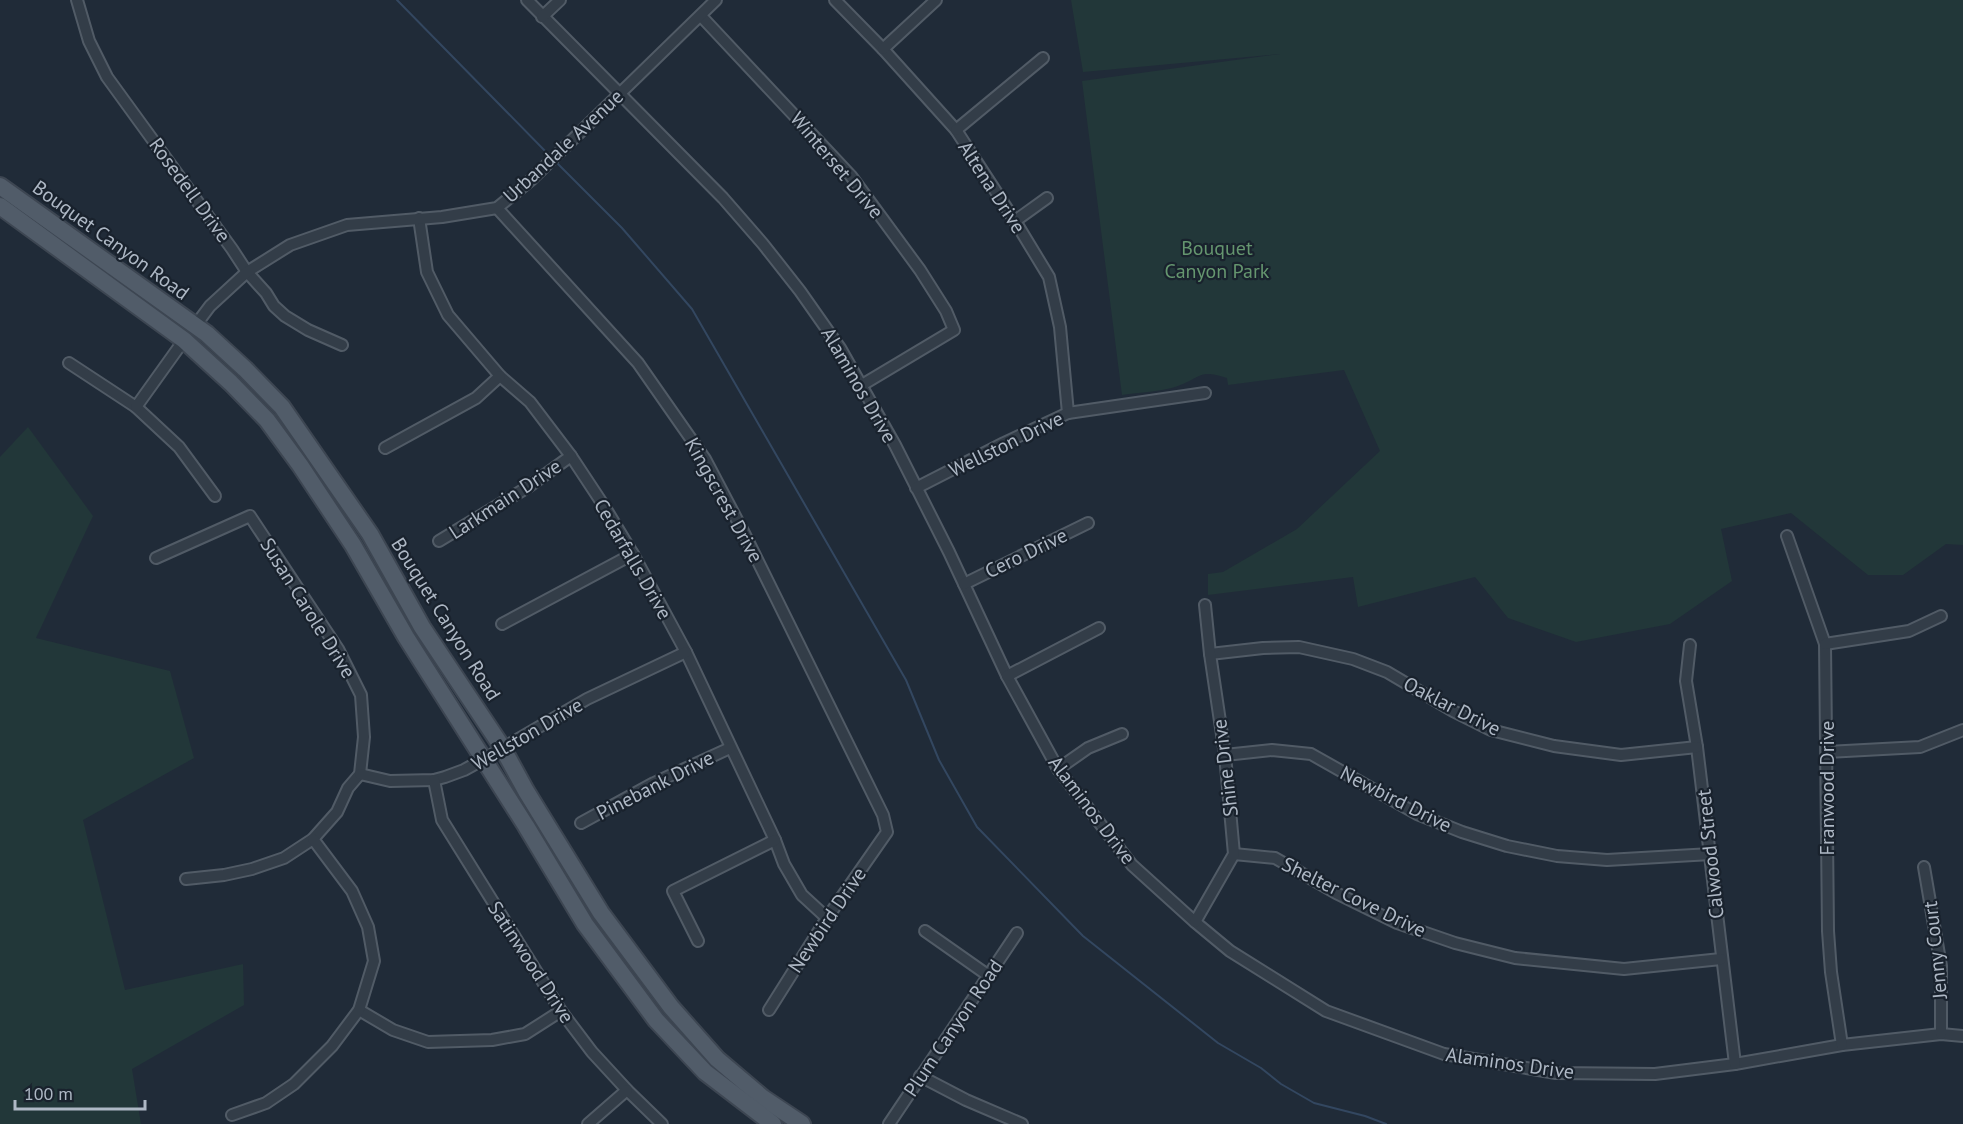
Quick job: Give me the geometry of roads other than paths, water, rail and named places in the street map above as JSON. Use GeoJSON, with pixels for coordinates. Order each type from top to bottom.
{"type":"FeatureCollection","features":[{"type":"Feature","properties":{"kind":"main road","name":"Bouquet Canyon Road"},"geometry":{"type":"LineString","coordinates":[[0,186],[195,326],[245,369],[282,407],[370,534],[422,627],[502,747],[526,791],[602,913],[671,1008],[717,1059],[763,1098],[802,1124]]}},
{"type":"Feature","properties":{"kind":"main road"},"geometry":{"type":"LineString","coordinates":[[0,197],[60,239],[62,235],[58,226]]}},
{"type":"Feature","properties":{"kind":"main road","name":"Bouquet Canyon Road"},"geometry":{"type":"LineString","coordinates":[[0,206],[184,340],[267,420],[353,545],[405,638],[484,759],[585,924],[656,1020],[705,1072],[773,1124]]}},
{"type":"Feature","properties":{"kind":"main road"},"geometry":{"type":"LineString","coordinates":[[184,340],[195,326]]}},
{"type":"Feature","properties":{"kind":"street","name":"Rosedell Drive"},"geometry":{"type":"LineString","coordinates":[[77,0],[89,40],[107,77],[247,272],[285,316],[308,330],[342,345]]}},
{"type":"Feature","properties":{"kind":"street","name":"Alaminos Drive"},"geometry":{"type":"LineString","coordinates":[[527,0],[723,198],[764,244],[800,291],[840,348],[862,385],[964,584],[1007,676],[1058,769],[1132,865],[1230,951],[1326,1011],[1444,1054],[1556,1073],[1655,1074],[1735,1064],[1842,1045],[1941,1034],[1963,1036]]}},
{"type":"Feature","properties":{"kind":"street"},"geometry":{"type":"LineString","coordinates":[[542,17],[560,0]]}},
{"type":"Feature","properties":{"kind":"street","name":"Urbandale Avenue"},"geometry":{"type":"LineString","coordinates":[[195,326],[210,306],[247,272],[290,245],[347,225],[497,208],[543,168],[716,0]]}},
{"type":"Feature","properties":{"kind":"street","name":"Altena Drive"},"geometry":{"type":"LineString","coordinates":[[835,0],[956,130],[1049,277],[1060,327],[1068,414]]}},
{"type":"Feature","properties":{"kind":"street"},"geometry":{"type":"LineString","coordinates":[[883,49],[936,0]]}},
{"type":"Feature","properties":{"kind":"street","name":"Winterset Drive"},"geometry":{"type":"LineString","coordinates":[[701,16],[850,176],[920,270],[946,311],[954,330],[862,385]]}},
{"type":"Feature","properties":{"kind":"street"},"geometry":{"type":"LineString","coordinates":[[956,130],[1043,58]]}},
{"type":"Feature","properties":{"kind":"street"},"geometry":{"type":"LineString","coordinates":[[1015,221],[1047,198]]}},
{"type":"Feature","properties":{"kind":"street","name":"Kingscrest Drive"},"geometry":{"type":"LineString","coordinates":[[497,208],[638,363],[705,459],[883,815],[887,832]]}},
{"type":"Feature","properties":{"kind":"street","name":"Cedarfalls Drive"},"geometry":{"type":"LineString","coordinates":[[418,218],[428,272],[448,315],[500,376],[530,402],[571,456],[633,554],[686,652],[775,840],[784,864],[802,895],[827,918]]}},
{"type":"Feature","properties":{"kind":"street"},"geometry":{"type":"LineString","coordinates":[[136,407],[184,340]]}},
{"type":"Feature","properties":{"kind":"street"},"geometry":{"type":"LineString","coordinates":[[69,363],[136,407],[179,447],[215,496]]}},
{"type":"Feature","properties":{"kind":"street"},"geometry":{"type":"LineString","coordinates":[[385,448],[476,398],[500,376]]}},
{"type":"Feature","properties":{"kind":"street","name":"Wellston Drive"},"geometry":{"type":"LineString","coordinates":[[916,488],[1004,443],[1068,414],[1100,407],[1205,393]]}},
{"type":"Feature","properties":{"kind":"street","name":"Larkmain Drive"},"geometry":{"type":"LineString","coordinates":[[439,541],[528,487],[571,456]]}},
{"type":"Feature","properties":{"kind":"street","name":"Susan Carole Drive"},"geometry":{"type":"LineString","coordinates":[[156,558],[250,516],[338,649],[361,695],[364,737],[360,774],[348,788],[337,812],[313,839],[284,858],[252,869],[186,879]]}},
{"type":"Feature","properties":{"kind":"street","name":"Cero Drive"},"geometry":{"type":"LineString","coordinates":[[964,584],[1089,523]]}},
{"type":"Feature","properties":{"kind":"street","name":"Franwood Drive"},"geometry":{"type":"LineString","coordinates":[[1787,536],[1825,644],[1828,931],[1831,972],[1842,1045]]}},
{"type":"Feature","properties":{"kind":"street"},"geometry":{"type":"LineString","coordinates":[[502,624],[633,554]]}},
{"type":"Feature","properties":{"kind":"street","name":"Shine Drive"},"geometry":{"type":"LineString","coordinates":[[1205,605],[1225,755],[1234,854]]}},
{"type":"Feature","properties":{"kind":"street"},"geometry":{"type":"LineString","coordinates":[[1825,644],[1910,631],[1941,616]]}},
{"type":"Feature","properties":{"kind":"street"},"geometry":{"type":"LineString","coordinates":[[1007,676],[1099,628]]}},
{"type":"Feature","properties":{"kind":"street","name":"Calwood Street"},"geometry":{"type":"LineString","coordinates":[[1690,645],[1686,681],[1711,854],[1721,959],[1735,1064]]}},
{"type":"Feature","properties":{"kind":"street","name":"Oaklar Drive"},"geometry":{"type":"LineString","coordinates":[[1210,654],[1263,648],[1299,648],[1353,659],[1387,672],[1453,711],[1491,729],[1554,746],[1621,755],[1697,747]]}},
{"type":"Feature","properties":{"kind":"street","name":"Wellston Drive"},"geometry":{"type":"LineString","coordinates":[[360,774],[390,781],[434,780],[464,770],[587,699],[686,652]]}},
{"type":"Feature","properties":{"kind":"street"},"geometry":{"type":"LineString","coordinates":[[1827,752],[1920,747],[1963,730]]}},
{"type":"Feature","properties":{"kind":"street"},"geometry":{"type":"LineString","coordinates":[[1058,769],[1088,748],[1122,734]]}},
{"type":"Feature","properties":{"kind":"street","name":"Pinebank Drive"},"geometry":{"type":"LineString","coordinates":[[581,823],[654,783],[730,748]]}},
{"type":"Feature","properties":{"kind":"street","name":"Newbird Drive"},"geometry":{"type":"LineString","coordinates":[[1225,755],[1272,750],[1311,754],[1417,814],[1462,832],[1507,846],[1557,855],[1607,860],[1711,854]]}},
{"type":"Feature","properties":{"kind":"street","name":"Satinwood Drive"},"geometry":{"type":"LineString","coordinates":[[434,780],[442,820],[561,1011],[592,1052],[662,1124]]}},
{"type":"Feature","properties":{"kind":"street","name":"Newbird Drive"},"geometry":{"type":"LineString","coordinates":[[769,1010],[827,918],[887,832]]}},
{"type":"Feature","properties":{"kind":"street"},"geometry":{"type":"LineString","coordinates":[[232,1115],[266,1103],[294,1084],[332,1046],[359,1010],[374,961],[368,927],[352,891],[313,839]]}},
{"type":"Feature","properties":{"kind":"street"},"geometry":{"type":"LineString","coordinates":[[698,941],[673,891],[775,840]]}},
{"type":"Feature","properties":{"kind":"street"},"geometry":{"type":"LineString","coordinates":[[1195,922],[1234,854]]}},
{"type":"Feature","properties":{"kind":"street","name":"Shelter Cove Drive"},"geometry":{"type":"LineString","coordinates":[[1234,854],[1275,858],[1336,893],[1397,922],[1455,943],[1515,958],[1624,969],[1721,959]]}},
{"type":"Feature","properties":{"kind":"street","name":"Jenny Court"},"geometry":{"type":"LineString","coordinates":[[1924,867],[1941,966],[1941,1034]]}},
{"type":"Feature","properties":{"kind":"street"},"geometry":{"type":"LineString","coordinates":[[925,931],[989,976]]}},
{"type":"Feature","properties":{"kind":"street","name":"Plum Canyon Road"},"geometry":{"type":"LineString","coordinates":[[889,1124],[1017,933]]}},
{"type":"Feature","properties":{"kind":"street"},"geometry":{"type":"LineString","coordinates":[[359,1010],[393,1030],[428,1042],[492,1040],[525,1034],[561,1011]]}},
{"type":"Feature","properties":{"kind":"street"},"geometry":{"type":"LineString","coordinates":[[920,1076],[966,1100],[1022,1124]]}},
{"type":"Feature","properties":{"kind":"street"},"geometry":{"type":"LineString","coordinates":[[588,1124],[627,1090]]}},
{"type":"Feature","properties":{"kind":"waterway"},"geometry":{"type":"LineString","coordinates":[[397,0],[550,156]]}},
{"type":"Feature","properties":{"kind":"waterway"},"geometry":{"type":"LineString","coordinates":[[556,162],[622,228],[692,309],[906,680],[939,760],[977,827],[1083,936],[1218,1043],[1314,1103],[1365,1116],[1386,1124]]}},
{"type":"Feature","properties":{"kind":"park label","name":"Bouquet Canyon Park"},"geometry":{"type":"Point","coordinates":[1217,260]}}]}
